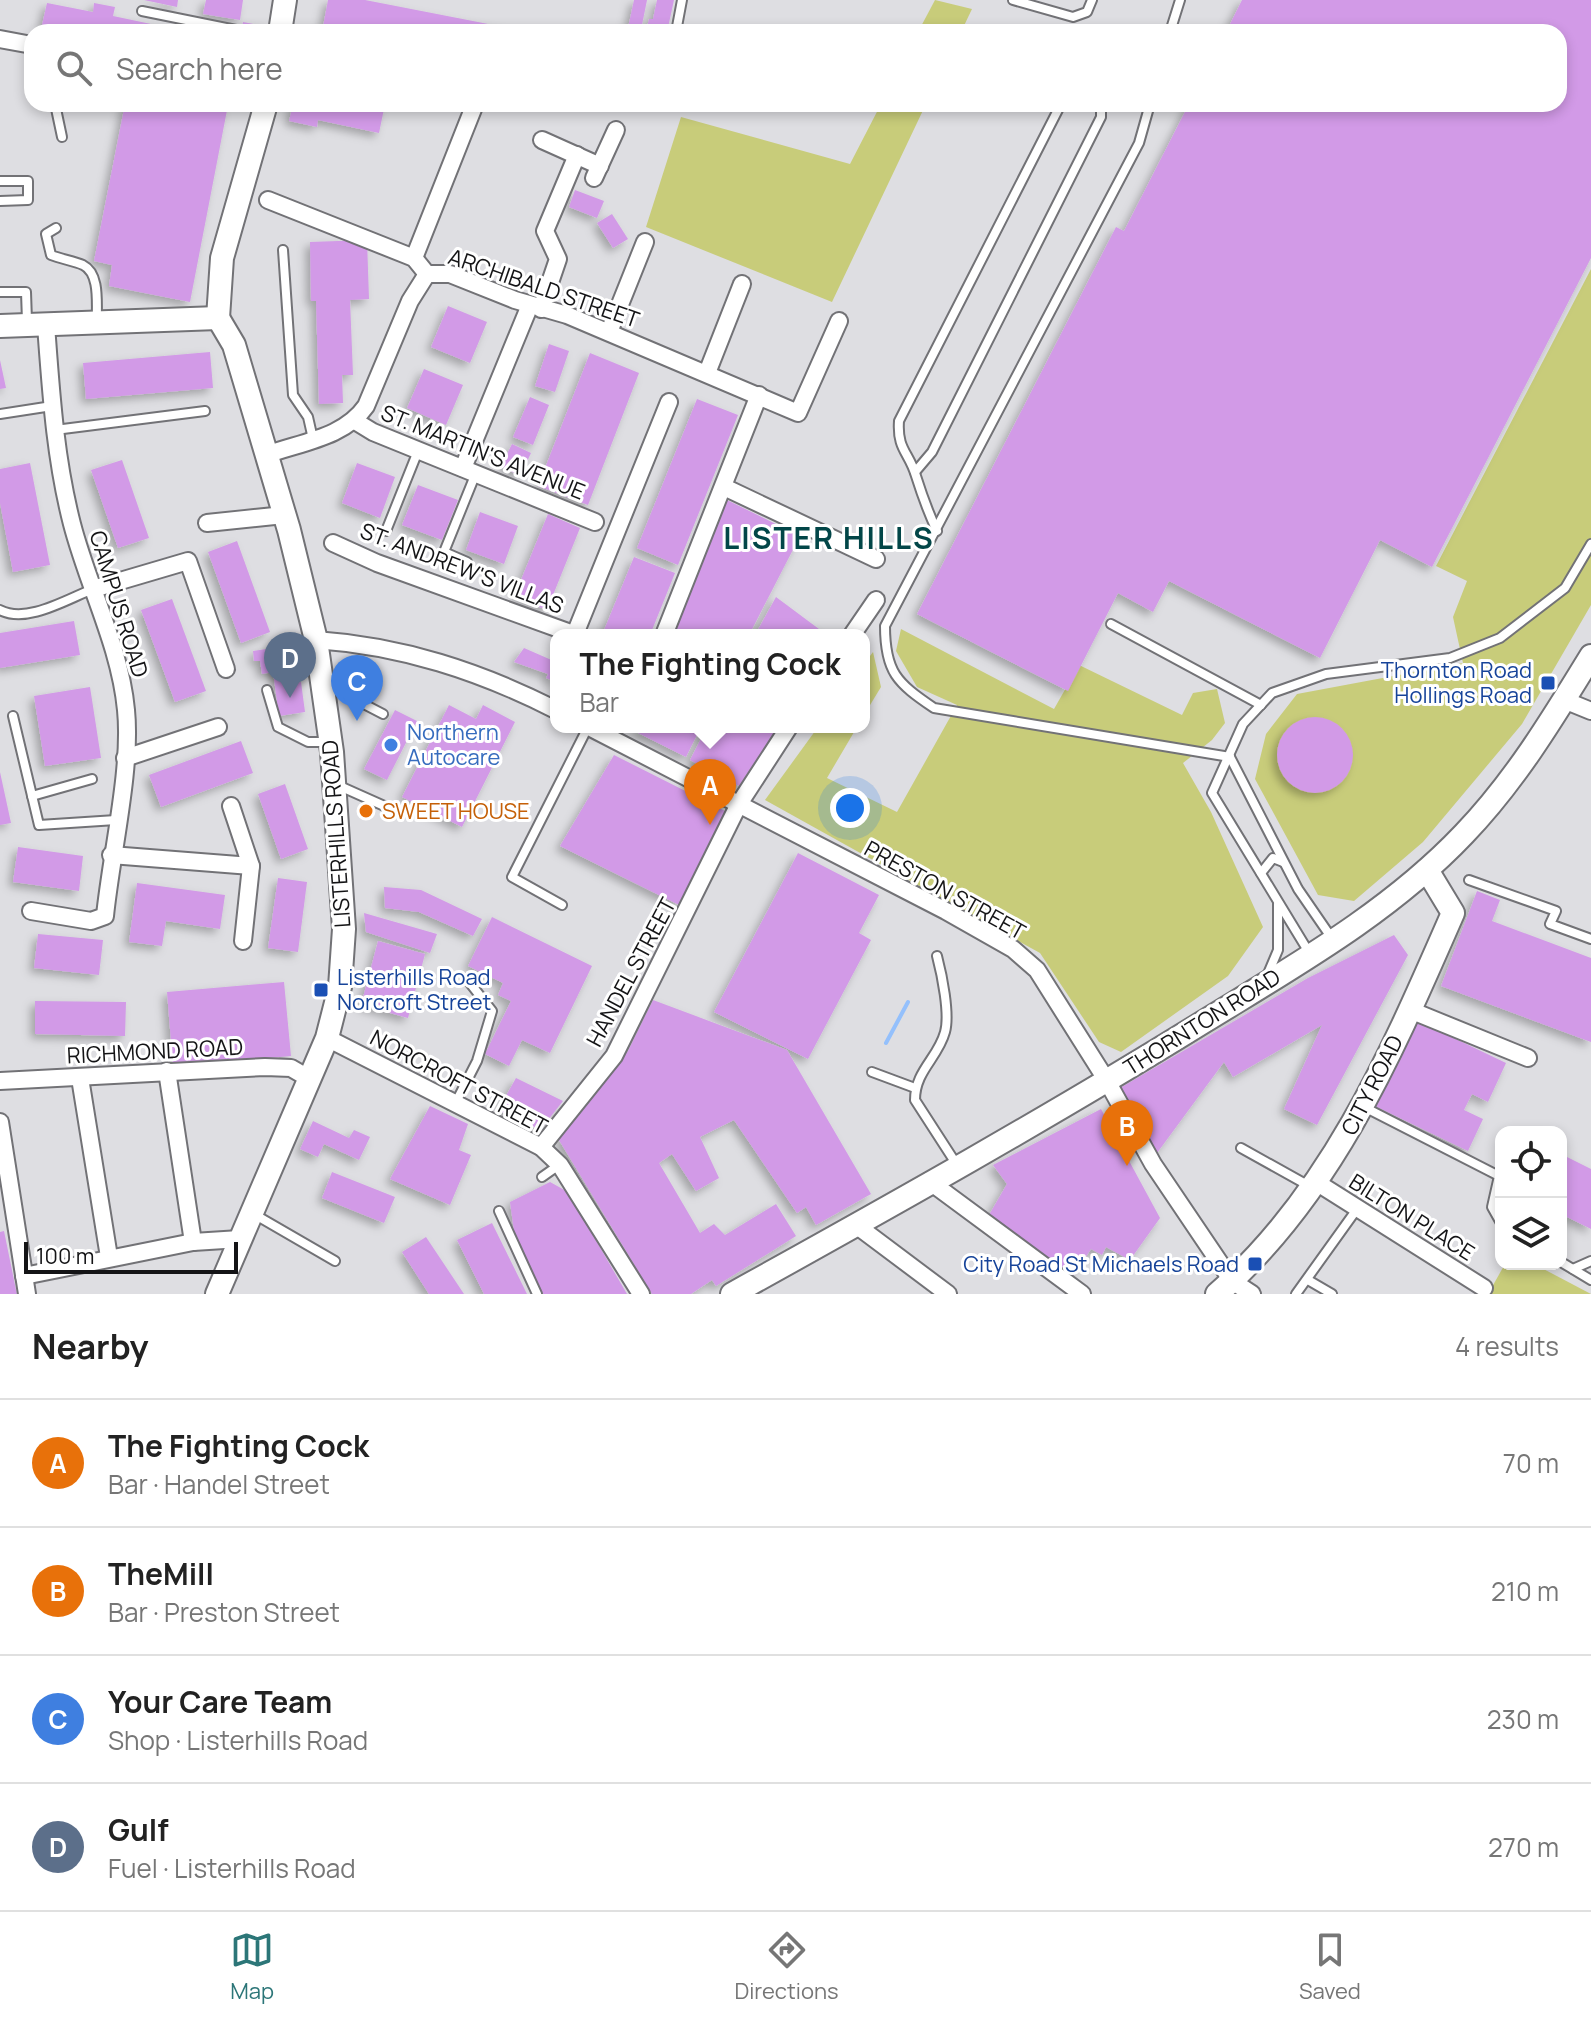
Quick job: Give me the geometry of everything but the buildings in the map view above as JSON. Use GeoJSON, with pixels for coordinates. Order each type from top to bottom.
{"type":"FeatureCollection","features":[{"type":"Feature","properties":{"kind":"street"},"geometry":{"type":"LineString","coordinates":[[281,24],[285,0]]}},
{"type":"Feature","properties":{"kind":"street"},"geometry":{"type":"LineString","coordinates":[[0,39],[24,44]]}},
{"type":"Feature","properties":{"kind":"street"},"geometry":{"type":"LineString","coordinates":[[0,326],[218,318],[222,258],[264,112]]}},
{"type":"Feature","properties":{"kind":"street"},"geometry":{"type":"LineString","coordinates":[[414,258],[472,112]]}},
{"type":"Feature","properties":{"kind":"street"},"geometry":{"type":"LineString","coordinates":[[542,140],[577,155],[597,172],[616,130]]}},
{"type":"Feature","properties":{"kind":"street"},"geometry":{"type":"LineString","coordinates":[[470,471],[558,259],[545,231],[577,155]]}},
{"type":"Feature","properties":{"kind":"street","name":"ARCHIBALD STREET"},"geometry":{"type":"LineString","coordinates":[[268,200],[414,258],[427,274],[450,274],[536,307],[567,315],[798,413],[806,402],[839,321]]}},
{"type":"Feature","properties":{"kind":"street"},"geometry":{"type":"LineString","coordinates":[[609,332],[645,242]]}},
{"type":"Feature","properties":{"kind":"street"},"geometry":{"type":"LineString","coordinates":[[266,455],[340,431],[355,421],[366,406],[410,301],[427,274]]}},
{"type":"Feature","properties":{"kind":"street"},"geometry":{"type":"LineString","coordinates":[[707,373],[742,284]]}},
{"type":"Feature","properties":{"kind":"street","name":"LISTERHILLS ROAD"},"geometry":{"type":"LineString","coordinates":[[217,1294],[327,1038],[340,987],[344,929],[334,783],[316,640],[284,515],[234,345],[218,318]]}},
{"type":"Feature","properties":{"kind":"street","name":"CAMPUS ROAD"},"geometry":{"type":"LineString","coordinates":[[31,911],[91,921],[105,916],[125,758],[126,710],[113,648],[72,525],[37,325]]}},
{"type":"Feature","properties":{"kind":"street"},"geometry":{"type":"LineString","coordinates":[[666,629],[759,395]]}},
{"type":"Feature","properties":{"kind":"street"},"geometry":{"type":"LineString","coordinates":[[577,629],[606,527],[669,402]]}},
{"type":"Feature","properties":{"kind":"street","name":"ST. MARTIN'S AVENUE"},"geometry":{"type":"LineString","coordinates":[[355,421],[606,527]]}},
{"type":"Feature","properties":{"kind":"street"},"geometry":{"type":"LineString","coordinates":[[724,487],[876,559]]}},
{"type":"Feature","properties":{"kind":"street"},"geometry":{"type":"LineString","coordinates":[[207,523],[284,515]]}},
{"type":"Feature","properties":{"kind":"street","name":"ST. ANDREW'S VILLAS"},"geometry":{"type":"LineString","coordinates":[[333,543],[377,563],[558,629]]}},
{"type":"Feature","properties":{"kind":"street"},"geometry":{"type":"LineString","coordinates":[[93,589],[188,561],[226,669]]}},
{"type":"Feature","properties":{"kind":"street"},"geometry":{"type":"LineString","coordinates":[[856,629],[876,600]]}},
{"type":"Feature","properties":{"kind":"street"},"geometry":{"type":"LineString","coordinates":[[316,640],[352,642],[422,656],[472,671],[550,707]]}},
{"type":"Feature","properties":{"kind":"street","name":"THORNTON ROAD"},"geometry":{"type":"LineString","coordinates":[[732,1294],[1107,1081],[1334,942],[1427,870],[1490,806],[1591,656]]}},
{"type":"Feature","properties":{"kind":"street"},"geometry":{"type":"LineString","coordinates":[[1564,700],[1591,711]]}},
{"type":"Feature","properties":{"kind":"street"},"geometry":{"type":"LineString","coordinates":[[125,758],[218,727]]}},
{"type":"Feature","properties":{"kind":"street","name":"HANDEL STREET"},"geometry":{"type":"LineString","coordinates":[[541,1147],[614,1056],[739,804],[785,733]]}},
{"type":"Feature","properties":{"kind":"street","name":"PRESTON STREET"},"geometry":{"type":"LineString","coordinates":[[625,735],[739,804],[1013,949],[1037,970],[1107,1081],[1224,1287]]}},
{"type":"Feature","properties":{"kind":"street"},"geometry":{"type":"LineString","coordinates":[[231,806],[251,866],[243,941]]}},
{"type":"Feature","properties":{"kind":"street"},"geometry":{"type":"LineString","coordinates":[[111,855],[251,866]]}},
{"type":"Feature","properties":{"kind":"street","name":"CITY ROAD"},"geometry":{"type":"LineString","coordinates":[[1224,1287],[1314,1184],[1363,1107],[1453,913],[1427,870]]}},
{"type":"Feature","properties":{"kind":"street"},"geometry":{"type":"LineString","coordinates":[[1410,1010],[1528,1058]]}},
{"type":"Feature","properties":{"kind":"street","name":"NORCROFT STREET"},"geometry":{"type":"LineString","coordinates":[[327,1038],[541,1147],[560,1165],[641,1294]]}},
{"type":"Feature","properties":{"kind":"street","name":"RICHMOND ROAD"},"geometry":{"type":"LineString","coordinates":[[0,1081],[265,1067],[291,1068],[310,1079]]}},
{"type":"Feature","properties":{"kind":"street"},"geometry":{"type":"LineString","coordinates":[[167,1071],[193,1242]]}},
{"type":"Feature","properties":{"kind":"street"},"geometry":{"type":"LineString","coordinates":[[80,1078],[109,1257]]}},
{"type":"Feature","properties":{"kind":"street"},"geometry":{"type":"LineString","coordinates":[[0,1122],[7,1214],[27,1294]]}},
{"type":"Feature","properties":{"kind":"street"},"geometry":{"type":"LineString","coordinates":[[929,1181],[1082,1294]]}},
{"type":"Feature","properties":{"kind":"street","name":"BILTON PLACE"},"geometry":{"type":"LineString","coordinates":[[1314,1184],[1484,1288]]}},
{"type":"Feature","properties":{"kind":"street"},"geometry":{"type":"LineString","coordinates":[[856,1225],[948,1294]]}},
{"type":"Feature","properties":{"kind":"street"},"geometry":{"type":"LineString","coordinates":[[24,1276],[193,1242],[240,1239]]}},
{"type":"Feature","properties":{"kind":"street"},"geometry":{"type":"LineString","coordinates":[[1224,1287],[1252,1294]]}},
{"type":"Feature","properties":{"kind":"lane"},"geometry":{"type":"LineString","coordinates":[[678,24],[682,0]]}},
{"type":"Feature","properties":{"kind":"lane"},"geometry":{"type":"LineString","coordinates":[[1013,0],[1073,17],[1087,12],[1092,0]]}},
{"type":"Feature","properties":{"kind":"lane"},"geometry":{"type":"LineString","coordinates":[[1172,24],[1180,0]]}},
{"type":"Feature","properties":{"kind":"lane"},"geometry":{"type":"LineString","coordinates":[[142,11],[206,24]]}},
{"type":"Feature","properties":{"kind":"lane"},"geometry":{"type":"LineString","coordinates":[[57,112],[62,137]]}},
{"type":"Feature","properties":{"kind":"lane"},"geometry":{"type":"LineString","coordinates":[[937,531],[922,500],[915,472],[897,439],[899,421],[1057,112]]}},
{"type":"Feature","properties":{"kind":"lane"},"geometry":{"type":"LineString","coordinates":[[915,472],[932,452],[1101,112]]}},
{"type":"Feature","properties":{"kind":"lane"},"geometry":{"type":"LineString","coordinates":[[1148,112],[1139,143],[885,626],[885,653],[904,688],[934,708],[1230,757]]}},
{"type":"Feature","properties":{"kind":"lane"},"geometry":{"type":"LineString","coordinates":[[0,181],[28,181],[28,200],[0,201]]}},
{"type":"Feature","properties":{"kind":"lane"},"geometry":{"type":"LineString","coordinates":[[56,228],[46,234],[51,255],[84,266],[95,280],[97,323]]}},
{"type":"Feature","properties":{"kind":"lane"},"geometry":{"type":"LineString","coordinates":[[283,250],[293,395],[308,417],[313,439]]}},
{"type":"Feature","properties":{"kind":"lane"},"geometry":{"type":"LineString","coordinates":[[0,292],[26,292],[37,325]]}},
{"type":"Feature","properties":{"kind":"lane"},"geometry":{"type":"LineString","coordinates":[[0,414],[52,406]]}},
{"type":"Feature","properties":{"kind":"lane"},"geometry":{"type":"LineString","coordinates":[[54,430],[205,411]]}},
{"type":"Feature","properties":{"kind":"lane"},"geometry":{"type":"LineString","coordinates":[[386,531],[419,450]]}},
{"type":"Feature","properties":{"kind":"lane"},"geometry":{"type":"LineString","coordinates":[[467,562],[444,552],[470,471]]}},
{"type":"Feature","properties":{"kind":"lane"},"geometry":{"type":"LineString","coordinates":[[1311,955],[1212,793],[1243,724],[1272,693],[1326,674],[1450,658],[1500,638],[1565,588],[1591,544]]}},
{"type":"Feature","properties":{"kind":"lane"},"geometry":{"type":"LineString","coordinates":[[0,610],[17,614],[45,608],[93,589]]}},
{"type":"Feature","properties":{"kind":"lane"},"geometry":{"type":"LineString","coordinates":[[1111,624],[1261,705]]}},
{"type":"Feature","properties":{"kind":"lane"},"geometry":{"type":"LineString","coordinates":[[322,682],[383,714]]}},
{"type":"Feature","properties":{"kind":"lane"},"geometry":{"type":"LineString","coordinates":[[267,690],[278,727],[308,742],[330,742]]}},
{"type":"Feature","properties":{"kind":"lane"},"geometry":{"type":"LineString","coordinates":[[13,716],[39,825],[116,820]]}},
{"type":"Feature","properties":{"kind":"lane"},"geometry":{"type":"LineString","coordinates":[[562,905],[512,877],[586,733]]}},
{"type":"Feature","properties":{"kind":"lane"},"geometry":{"type":"LineString","coordinates":[[1230,757],[1283,862],[1334,942]]}},
{"type":"Feature","properties":{"kind":"lane"},"geometry":{"type":"LineString","coordinates":[[32,796],[92,779]]}},
{"type":"Feature","properties":{"kind":"lane"},"geometry":{"type":"LineString","coordinates":[[334,783],[400,813]]}},
{"type":"Feature","properties":{"kind":"lane"},"geometry":{"type":"LineString","coordinates":[[1261,873],[1273,858],[1283,862]]}},
{"type":"Feature","properties":{"kind":"lane"},"geometry":{"type":"LineString","coordinates":[[1469,880],[1556,911],[1550,924],[1591,939]]}},
{"type":"Feature","properties":{"kind":"lane"},"geometry":{"type":"LineString","coordinates":[[1263,985],[1278,950],[1278,903]]}},
{"type":"Feature","properties":{"kind":"lane"},"geometry":{"type":"LineString","coordinates":[[937,956],[947,1020],[945,1035],[918,1075],[915,1100],[924,1120],[957,1165]]}},
{"type":"Feature","properties":{"kind":"lane"},"geometry":{"type":"LineString","coordinates":[[456,1102],[477,1061],[492,1011],[466,978]]}},
{"type":"Feature","properties":{"kind":"lane"},"geometry":{"type":"LineString","coordinates":[[872,1072],[915,1088]]}},
{"type":"Feature","properties":{"kind":"lane"},"geometry":{"type":"LineString","coordinates":[[1363,1107],[1495,1173]]}},
{"type":"Feature","properties":{"kind":"lane"},"geometry":{"type":"LineString","coordinates":[[1241,1148],[1314,1184]]}},
{"type":"Feature","properties":{"kind":"lane"},"geometry":{"type":"LineString","coordinates":[[542,1177],[560,1165]]}},
{"type":"Feature","properties":{"kind":"lane"},"geometry":{"type":"LineString","coordinates":[[1296,1294],[1357,1209]]}},
{"type":"Feature","properties":{"kind":"lane"},"geometry":{"type":"LineString","coordinates":[[499,1211],[537,1294]]}},
{"type":"Feature","properties":{"kind":"lane"},"geometry":{"type":"LineString","coordinates":[[251,1212],[335,1261]]}},
{"type":"Feature","properties":{"kind":"lane"},"geometry":{"type":"LineString","coordinates":[[1573,1269],[1591,1261]]}},
{"type":"Feature","properties":{"kind":"lane"},"geometry":{"type":"LineString","coordinates":[[1567,1266],[1591,1280]]}},
{"type":"Feature","properties":{"kind":"lane"},"geometry":{"type":"LineString","coordinates":[[1308,1280],[1332,1294]]}},
{"type":"Feature","properties":{"kind":"green space"},"geometry":{"type":"Polygon","coordinates":[[[935,0],[972,9],[965,24],[922,24],[935,0]]]}},
{"type":"Feature","properties":{"kind":"green space"},"geometry":{"type":"Polygon","coordinates":[[[877,112],[922,112],[832,302],[646,227],[681,117],[850,164],[877,112]]]}},
{"type":"Feature","properties":{"kind":"green space"},"geometry":{"type":"Polygon","coordinates":[[[1591,269],[1591,605],[1522,724],[1423,842],[1354,901],[1318,895],[1255,779],[1266,734],[1297,694],[1463,663],[1453,617],[1467,581],[1436,566],[1591,269]]]}},
{"type":"Feature","properties":{"kind":"green space"},"geometry":{"type":"Polygon","coordinates":[[[901,629],[1054,709],[1079,665],[1182,715],[1193,693],[1217,689],[1225,723],[1212,740],[1183,763],[1211,812],[1263,927],[1228,976],[1121,1052],[1099,1042],[1040,953],[765,800],[814,733],[853,733],[827,778],[897,812],[957,705],[917,687],[896,651],[901,629]]]}},
{"type":"Feature","properties":{"kind":"green space"},"geometry":{"type":"Polygon","coordinates":[[[873,652],[881,687],[870,705],[870,656],[873,652]]]}},
{"type":"Feature","properties":{"kind":"green space"},"geometry":{"type":"Polygon","coordinates":[[[1502,1270],[1545,1270],[1591,1294],[1488,1294],[1502,1270]]]}},
{"type":"Feature","properties":{"kind":"waterway"},"geometry":{"type":"LineString","coordinates":[[886,1043],[908,1002]]}},
{"type":"Feature","properties":{"kind":"place","name":"Thornton Road Hollings Road"},"geometry":{"type":"Point","coordinates":[1548,683]}},
{"type":"Feature","properties":{"kind":"place","name":"Gulf"},"geometry":{"type":"Point","coordinates":[290,698]}},
{"type":"Feature","properties":{"kind":"place","name":"Your Care Team"},"geometry":{"type":"Point","coordinates":[357,721]}},
{"type":"Feature","properties":{"kind":"place","name":"Northern Autocare"},"geometry":{"type":"Point","coordinates":[391,745]}},
{"type":"Feature","properties":{"kind":"place","name":"SWEET HOUSE"},"geometry":{"type":"Point","coordinates":[366,811]}},
{"type":"Feature","properties":{"kind":"place","name":"The Fighting Cock"},"geometry":{"type":"Point","coordinates":[710,825]}},
{"type":"Feature","properties":{"kind":"place","name":"Listerhills Road Norcroft Street"},"geometry":{"type":"Point","coordinates":[321,990]}},
{"type":"Feature","properties":{"kind":"place","name":"TheMill"},"geometry":{"type":"Point","coordinates":[1127,1166]}},
{"type":"Feature","properties":{"kind":"place","name":"City Road St Michaels Road"},"geometry":{"type":"Point","coordinates":[1255,1264]}},
{"type":"Feature","properties":{"kind":"district","name":"LISTER HILLS"},"geometry":{"type":"Point","coordinates":[829,539]}}]}
